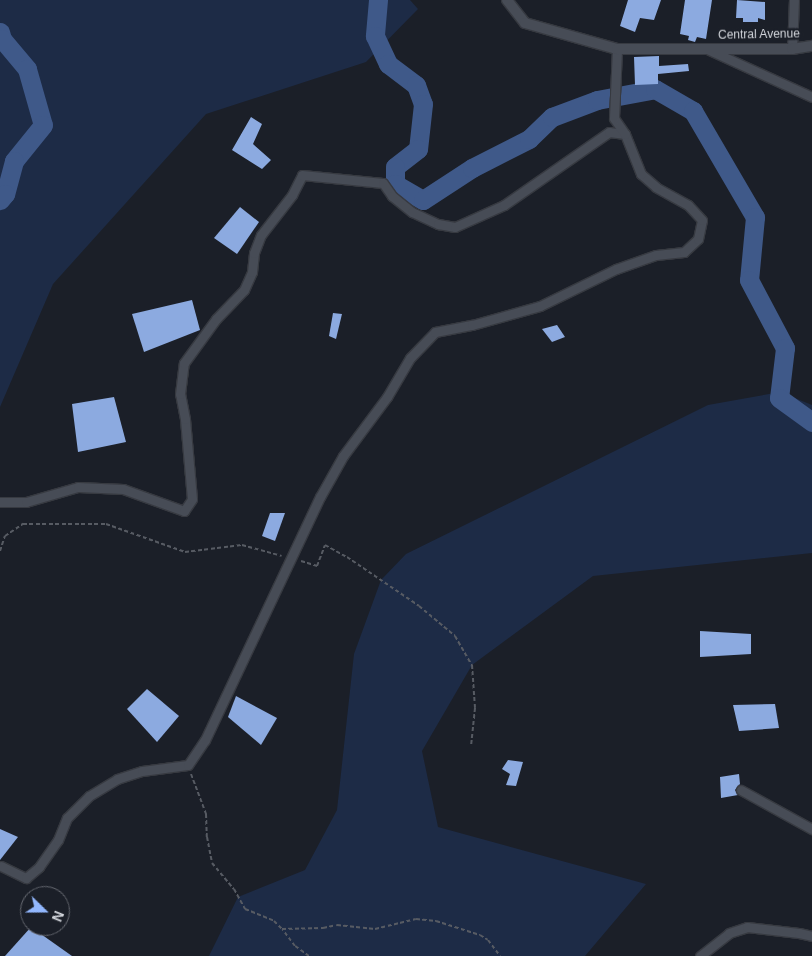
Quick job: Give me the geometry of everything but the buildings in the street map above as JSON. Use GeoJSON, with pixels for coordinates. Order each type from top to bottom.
{"type":"FeatureCollection","features":[{"type":"Feature","properties":{"kind":"street","name":"Central Avenue"},"geometry":{"type":"LineString","coordinates":[[507,0],[525,23],[617,50],[792,49],[812,46]]}},
{"type":"Feature","properties":{"kind":"street"},"geometry":{"type":"LineString","coordinates":[[792,49],[794,0]]}},
{"type":"Feature","properties":{"kind":"street"},"geometry":{"type":"LineString","coordinates":[[706,48],[812,97]]}},
{"type":"Feature","properties":{"kind":"street"},"geometry":{"type":"LineString","coordinates":[[1,866],[26,878],[39,867],[58,840],[67,818],[90,796],[117,779],[142,770],[188,765],[205,740],[320,497],[343,456],[388,397],[410,358],[434,332],[472,325],[540,306],[616,269],[656,255],[684,252],[698,239],[702,220],[688,205],[656,187],[641,174],[625,134],[614,118],[617,50]]}},
{"type":"Feature","properties":{"kind":"street"},"geometry":{"type":"LineString","coordinates":[[0,502],[26,502],[78,487],[122,489],[184,511],[192,499],[180,394],[184,363],[216,319],[244,290],[252,272],[254,253],[261,235],[292,195],[302,175],[384,183],[392,196],[412,212],[438,224],[455,227],[504,205],[609,132],[625,134]]}},
{"type":"Feature","properties":{"kind":"street"},"geometry":{"type":"LineString","coordinates":[[741,790],[812,829]]}},
{"type":"Feature","properties":{"kind":"street"},"geometry":{"type":"LineString","coordinates":[[700,956],[729,933],[747,927],[812,936]]}},
{"type":"Feature","properties":{"kind":"path"},"geometry":{"type":"LineString","coordinates":[[188,765],[206,814],[212,863],[234,889],[246,909],[274,921],[295,946],[309,956]]}},
{"type":"Feature","properties":{"kind":"path"},"geometry":{"type":"LineString","coordinates":[[282,929],[323,928],[337,925],[375,929],[416,919],[436,921],[480,935],[488,940],[500,956]]}},
{"type":"Feature","properties":{"kind":"shaded area"},"geometry":{"type":"Polygon","coordinates":[[[0,0],[410,0],[418,9],[366,62],[206,114],[53,284],[0,407],[0,0]]]}},
{"type":"Feature","properties":{"kind":"shaded area"},"geometry":{"type":"Polygon","coordinates":[[[780,392],[812,405],[812,553],[593,576],[472,665],[422,751],[438,827],[646,884],[585,956],[209,956],[238,897],[305,870],[337,810],[354,654],[381,580],[406,554],[708,405],[780,392]]]}},
{"type":"Feature","properties":{"kind":"waterway"},"geometry":{"type":"LineString","coordinates":[[378,0],[375,36],[388,64],[416,85],[423,104],[418,149],[395,167],[395,184],[423,200],[472,168],[529,139],[552,117],[597,100],[655,89],[693,111],[755,217],[749,280],[785,348],[779,398],[812,422]]}},
{"type":"Feature","properties":{"kind":"waterway"},"geometry":{"type":"LineString","coordinates":[[0,32],[2,39],[27,69],[43,125],[14,161],[5,194],[0,200]]}}]}
